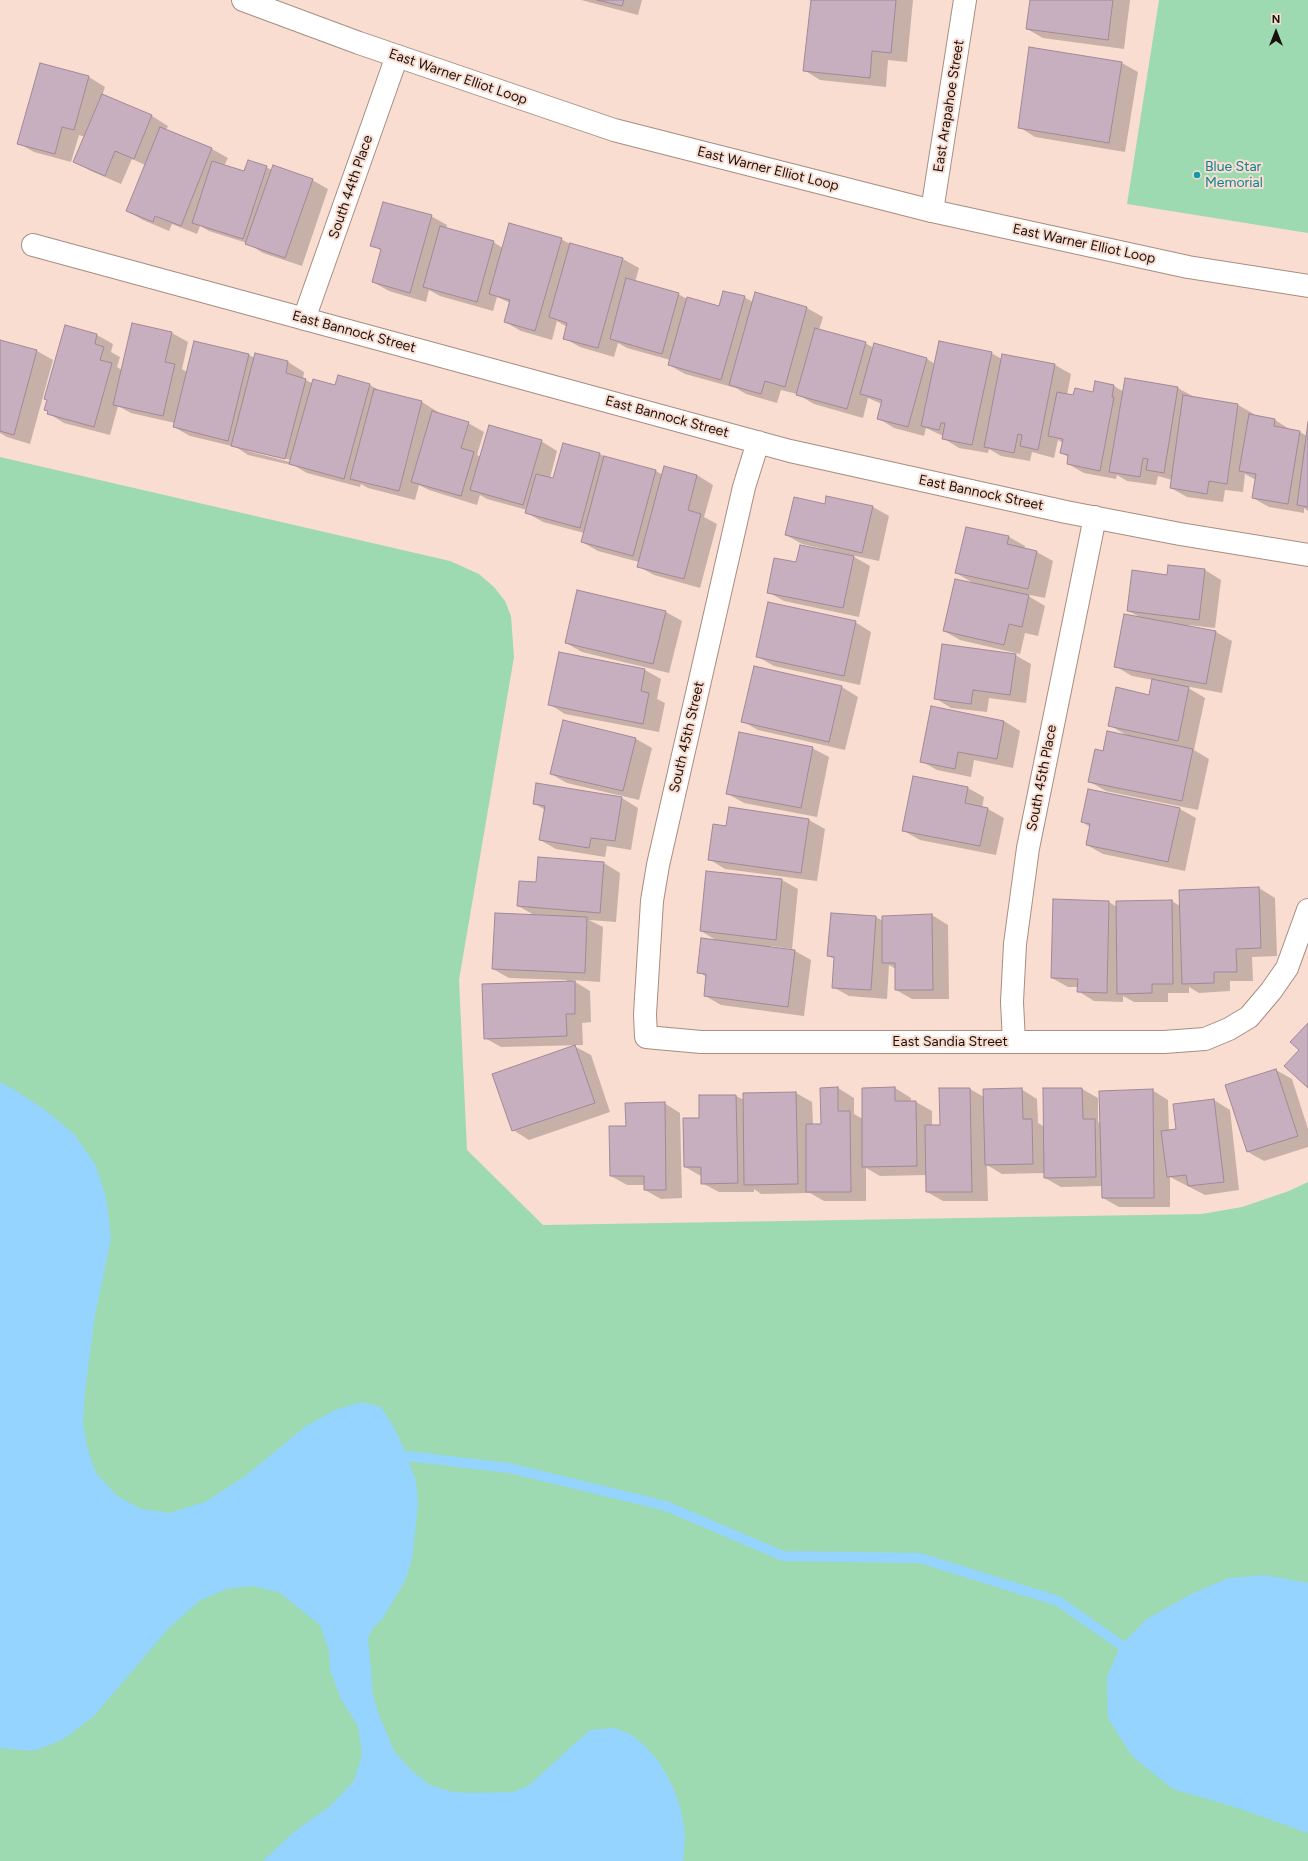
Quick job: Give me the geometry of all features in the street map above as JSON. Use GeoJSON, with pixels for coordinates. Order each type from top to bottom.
{"type":"FeatureCollection","features":[{"type":"Feature","properties":{"kind":"street","name":"East Warner Elliot Loop"},"geometry":{"type":"LineString","coordinates":[[243,0],[311,26],[614,130],[932,211],[1188,267],[1308,286]]}},
{"type":"Feature","properties":{"kind":"street","name":"East Arapahoe Street"},"geometry":{"type":"LineString","coordinates":[[932,211],[965,0]]}},
{"type":"Feature","properties":{"kind":"street","name":"South 44th Place"},"geometry":{"type":"LineString","coordinates":[[304,318],[397,56]]}},
{"type":"Feature","properties":{"kind":"street","name":"East Bannock Street"},"geometry":{"type":"LineString","coordinates":[[33,245],[790,451],[1095,517],[1180,534],[1308,556]]}},
{"type":"Feature","properties":{"kind":"street","name":"South 45th Street"},"geometry":{"type":"LineString","coordinates":[[646,1037],[645,1014],[652,902],[658,865],[744,487],[758,442]]}},
{"type":"Feature","properties":{"kind":"street","name":"South 45th Place"},"geometry":{"type":"LineString","coordinates":[[1014,1042],[1012,1002],[1015,944],[1028,848],[1095,517]]}},
{"type":"Feature","properties":{"kind":"street","name":"East Sandia Street"},"geometry":{"type":"LineString","coordinates":[[646,1037],[701,1042],[1164,1042],[1205,1038],[1229,1029],[1249,1017],[1271,991],[1287,968],[1308,910]]}},
{"type":"Feature","properties":{"kind":"green space"},"geometry":{"type":"Polygon","coordinates":[[[1159,0],[1308,0],[1308,233],[1127,204],[1159,0]]]}},
{"type":"Feature","properties":{"kind":"green space"},"geometry":{"type":"Polygon","coordinates":[[[0,457],[450,561],[479,574],[494,587],[505,601],[511,616],[514,657],[459,980],[467,1150],[543,1225],[1202,1214],[1242,1207],[1289,1191],[1308,1182],[1308,1861],[0,1861],[0,457]]]}},
{"type":"Feature","properties":{"kind":"water"},"geometry":{"type":"Polygon","coordinates":[[[0,1082],[44,1109],[74,1134],[95,1164],[106,1197],[111,1238],[94,1321],[83,1421],[87,1448],[96,1473],[116,1495],[141,1509],[169,1513],[205,1502],[244,1477],[306,1426],[335,1410],[361,1402],[381,1407],[395,1429],[407,1456],[416,1481],[418,1504],[412,1559],[405,1581],[383,1618],[373,1628],[368,1638],[373,1694],[377,1710],[394,1751],[412,1771],[430,1785],[452,1792],[513,1792],[528,1786],[590,1730],[615,1728],[632,1735],[647,1748],[660,1763],[673,1787],[681,1810],[685,1836],[683,1861],[263,1861],[295,1831],[329,1807],[354,1781],[362,1755],[358,1726],[341,1699],[330,1670],[329,1651],[320,1625],[279,1592],[252,1586],[226,1589],[199,1601],[168,1629],[93,1717],[62,1740],[34,1751],[0,1748],[0,1082]]]}},
{"type":"Feature","properties":{"kind":"water"},"geometry":{"type":"Polygon","coordinates":[[[1265,1575],[1308,1583],[1308,1833],[1235,1807],[1173,1789],[1132,1756],[1108,1718],[1107,1676],[1121,1645],[1147,1619],[1191,1594],[1229,1578],[1265,1575]]]}},
{"type":"Feature","properties":{"kind":"building"},"geometry":{"type":"Polygon","coordinates":[[[597,0],[624,0],[622,6],[597,0]]]}},
{"type":"Feature","properties":{"kind":"building"},"geometry":{"type":"Polygon","coordinates":[[[811,0],[896,0],[891,53],[872,51],[870,78],[803,71],[811,0]]]}},
{"type":"Feature","properties":{"kind":"building"},"geometry":{"type":"Polygon","coordinates":[[[1030,0],[1113,0],[1108,40],[1026,29],[1030,0]]]}},
{"type":"Feature","properties":{"kind":"building"},"geometry":{"type":"Polygon","coordinates":[[[1029,47],[1122,62],[1109,143],[1018,128],[1029,47]]]}},
{"type":"Feature","properties":{"kind":"building"},"geometry":{"type":"Polygon","coordinates":[[[40,63],[89,76],[74,130],[62,127],[55,154],[17,144],[40,63]]]}},
{"type":"Feature","properties":{"kind":"building"},"geometry":{"type":"Polygon","coordinates":[[[102,94],[152,115],[134,159],[115,151],[105,176],[73,162],[102,94]]]}},
{"type":"Feature","properties":{"kind":"building"},"geometry":{"type":"Polygon","coordinates":[[[160,127],[212,148],[181,226],[155,216],[153,222],[126,211],[160,127]]]}},
{"type":"Feature","properties":{"kind":"building"},"geometry":{"type":"Polygon","coordinates":[[[248,160],[267,166],[243,239],[192,223],[212,161],[244,171],[248,160]]]}},
{"type":"Feature","properties":{"kind":"building"},"geometry":{"type":"Polygon","coordinates":[[[273,165],[313,179],[285,258],[245,244],[273,165]]]}},
{"type":"Feature","properties":{"kind":"building"},"geometry":{"type":"Polygon","coordinates":[[[383,202],[432,215],[410,293],[372,282],[381,249],[370,246],[383,202]]]}},
{"type":"Feature","properties":{"kind":"building"},"geometry":{"type":"Polygon","coordinates":[[[509,223],[562,238],[535,331],[504,322],[510,300],[489,294],[509,223]]]}},
{"type":"Feature","properties":{"kind":"building"},"geometry":{"type":"Polygon","coordinates":[[[440,226],[494,241],[477,302],[423,287],[440,226]]]}},
{"type":"Feature","properties":{"kind":"building"},"geometry":{"type":"Polygon","coordinates":[[[570,243],[623,258],[598,348],[563,339],[567,323],[549,317],[570,243]]]}},
{"type":"Feature","properties":{"kind":"building"},"geometry":{"type":"Polygon","coordinates":[[[626,278],[679,293],[662,354],[610,339],[626,278]]]}},
{"type":"Feature","properties":{"kind":"building"},"geometry":{"type":"Polygon","coordinates":[[[723,291],[745,296],[721,380],[668,365],[687,297],[719,306],[723,291]]]}},
{"type":"Feature","properties":{"kind":"building"},"geometry":{"type":"Polygon","coordinates":[[[755,292],[807,307],[785,387],[765,381],[761,394],[729,385],[755,292]]]}},
{"type":"Feature","properties":{"kind":"building"},"geometry":{"type":"Polygon","coordinates":[[[132,323],[172,332],[165,362],[175,364],[163,416],[113,405],[132,323]]]}},
{"type":"Feature","properties":{"kind":"building"},"geometry":{"type":"Polygon","coordinates":[[[65,325],[97,334],[95,344],[104,347],[100,360],[112,363],[94,427],[47,414],[48,411],[44,410],[47,400],[44,399],[65,325]]]}},
{"type":"Feature","properties":{"kind":"building"},"geometry":{"type":"Polygon","coordinates":[[[815,328],[866,342],[847,409],[796,395],[815,328]]]}},
{"type":"Feature","properties":{"kind":"building"},"geometry":{"type":"Polygon","coordinates":[[[0,340],[37,350],[14,435],[0,431],[0,340]]]}},
{"type":"Feature","properties":{"kind":"building"},"geometry":{"type":"Polygon","coordinates":[[[194,341],[249,354],[228,441],[173,427],[194,341]]]}},
{"type":"Feature","properties":{"kind":"building"},"geometry":{"type":"Polygon","coordinates":[[[939,341],[992,352],[972,445],[942,439],[945,423],[941,423],[939,430],[921,426],[939,341]]]}},
{"type":"Feature","properties":{"kind":"building"},"geometry":{"type":"Polygon","coordinates":[[[874,343],[927,358],[908,427],[877,419],[882,400],[860,394],[874,343]]]}},
{"type":"Feature","properties":{"kind":"building"},"geometry":{"type":"Polygon","coordinates":[[[255,353],[288,361],[286,373],[306,379],[285,459],[231,446],[255,353]]]}},
{"type":"Feature","properties":{"kind":"building"},"geometry":{"type":"Polygon","coordinates":[[[1002,354],[1055,364],[1038,450],[1020,446],[1022,435],[1018,434],[1014,453],[984,447],[1002,354]]]}},
{"type":"Feature","properties":{"kind":"building"},"geometry":{"type":"Polygon","coordinates":[[[338,375],[370,384],[344,479],[289,464],[313,379],[335,385],[338,375]]]}},
{"type":"Feature","properties":{"kind":"building"},"geometry":{"type":"Polygon","coordinates":[[[1125,378],[1178,387],[1164,473],[1146,470],[1148,459],[1143,458],[1140,477],[1109,472],[1125,378]]]}},
{"type":"Feature","properties":{"kind":"building"},"geometry":{"type":"Polygon","coordinates":[[[1095,381],[1114,385],[1112,397],[1114,397],[1100,471],[1067,464],[1068,455],[1060,453],[1063,439],[1048,436],[1057,392],[1073,395],[1075,388],[1093,392],[1095,381]]]}},
{"type":"Feature","properties":{"kind":"building"},"geometry":{"type":"Polygon","coordinates":[[[374,389],[422,401],[399,491],[350,479],[374,389]]]}},
{"type":"Feature","properties":{"kind":"building"},"geometry":{"type":"Polygon","coordinates":[[[1183,395],[1238,404],[1227,484],[1209,481],[1207,494],[1170,488],[1183,395]]]}},
{"type":"Feature","properties":{"kind":"building"},"geometry":{"type":"Polygon","coordinates":[[[432,411],[469,422],[461,448],[474,452],[461,496],[411,482],[432,411]]]}},
{"type":"Feature","properties":{"kind":"building"},"geometry":{"type":"Polygon","coordinates":[[[1249,414],[1275,419],[1274,426],[1300,431],[1288,504],[1252,498],[1256,474],[1239,471],[1249,414]]]}},
{"type":"Feature","properties":{"kind":"building"},"geometry":{"type":"Polygon","coordinates":[[[1308,422],[1308,507],[1297,505],[1308,422]]]}},
{"type":"Feature","properties":{"kind":"building"},"geometry":{"type":"Polygon","coordinates":[[[489,425],[542,440],[523,505],[470,490],[489,425]]]}},
{"type":"Feature","properties":{"kind":"building"},"geometry":{"type":"Polygon","coordinates":[[[563,443],[600,453],[580,528],[525,513],[536,474],[553,478],[563,443]]]}},
{"type":"Feature","properties":{"kind":"building"},"geometry":{"type":"Polygon","coordinates":[[[604,456],[656,470],[633,556],[581,542],[604,456]]]}},
{"type":"Feature","properties":{"kind":"building"},"geometry":{"type":"Polygon","coordinates":[[[664,466],[697,475],[688,510],[701,514],[684,579],[637,567],[664,466]]]}},
{"type":"Feature","properties":{"kind":"building"},"geometry":{"type":"Polygon","coordinates":[[[826,496],[873,506],[862,553],[785,535],[794,497],[825,504],[826,496]]]}},
{"type":"Feature","properties":{"kind":"building"},"geometry":{"type":"Polygon","coordinates":[[[966,527],[1009,536],[1007,544],[1037,551],[1028,589],[955,573],[966,527]]]}},
{"type":"Feature","properties":{"kind":"building"},"geometry":{"type":"Polygon","coordinates":[[[800,545],[854,556],[843,608],[767,593],[774,558],[796,562],[800,545]]]}},
{"type":"Feature","properties":{"kind":"building"},"geometry":{"type":"Polygon","coordinates":[[[1168,565],[1205,569],[1199,620],[1127,611],[1132,570],[1167,575],[1168,565]]]}},
{"type":"Feature","properties":{"kind":"building"},"geometry":{"type":"Polygon","coordinates":[[[955,579],[1029,595],[1022,627],[1009,624],[1004,645],[943,631],[955,579]]]}},
{"type":"Feature","properties":{"kind":"building"},"geometry":{"type":"Polygon","coordinates":[[[577,590],[666,611],[653,664],[565,643],[577,590]]]}},
{"type":"Feature","properties":{"kind":"building"},"geometry":{"type":"Polygon","coordinates":[[[768,602],[856,621],[844,676],[756,657],[768,602]]]}},
{"type":"Feature","properties":{"kind":"building"},"geometry":{"type":"Polygon","coordinates":[[[1124,614],[1216,631],[1206,684],[1114,667],[1124,614]]]}},
{"type":"Feature","properties":{"kind":"building"},"geometry":{"type":"Polygon","coordinates":[[[942,644],[1016,654],[1010,695],[973,690],[971,704],[934,699],[942,644]]]}},
{"type":"Feature","properties":{"kind":"building"},"geometry":{"type":"Polygon","coordinates":[[[559,652],[645,669],[641,691],[649,693],[643,724],[548,705],[559,652]]]}},
{"type":"Feature","properties":{"kind":"building"},"geometry":{"type":"Polygon","coordinates":[[[754,666],[842,686],[829,742],[741,722],[754,666]]]}},
{"type":"Feature","properties":{"kind":"building"},"geometry":{"type":"Polygon","coordinates":[[[1152,679],[1189,687],[1178,741],[1108,726],[1116,687],[1149,695],[1152,679]]]}},
{"type":"Feature","properties":{"kind":"building"},"geometry":{"type":"Polygon","coordinates":[[[931,706],[1004,721],[997,759],[958,752],[955,769],[920,762],[931,706]]]}},
{"type":"Feature","properties":{"kind":"building"},"geometry":{"type":"Polygon","coordinates":[[[563,720],[636,738],[623,791],[550,774],[563,720]]]}},
{"type":"Feature","properties":{"kind":"building"},"geometry":{"type":"Polygon","coordinates":[[[1107,731],[1193,749],[1182,801],[1088,782],[1095,749],[1103,751],[1107,731]]]}},
{"type":"Feature","properties":{"kind":"building"},"geometry":{"type":"Polygon","coordinates":[[[739,732],[813,747],[801,808],[726,794],[739,732]]]}},
{"type":"Feature","properties":{"kind":"building"},"geometry":{"type":"Polygon","coordinates":[[[913,776],[968,787],[965,803],[988,808],[980,846],[902,831],[913,776]]]}},
{"type":"Feature","properties":{"kind":"building"},"geometry":{"type":"Polygon","coordinates":[[[536,783],[622,797],[615,841],[591,838],[589,848],[539,840],[545,806],[533,804],[536,783]]]}},
{"type":"Feature","properties":{"kind":"building"},"geometry":{"type":"Polygon","coordinates":[[[1088,789],[1180,808],[1168,862],[1086,845],[1090,824],[1081,822],[1088,789]]]}},
{"type":"Feature","properties":{"kind":"building"},"geometry":{"type":"Polygon","coordinates":[[[729,807],[809,819],[801,873],[708,860],[713,824],[726,826],[729,807]]]}},
{"type":"Feature","properties":{"kind":"building"},"geometry":{"type":"Polygon","coordinates":[[[538,857],[604,862],[600,913],[517,906],[519,881],[536,882],[538,857]]]}},
{"type":"Feature","properties":{"kind":"building"},"geometry":{"type":"Polygon","coordinates":[[[706,871],[782,879],[776,940],[700,931],[706,871]]]}},
{"type":"Feature","properties":{"kind":"building"},"geometry":{"type":"Polygon","coordinates":[[[1259,887],[1261,948],[1236,949],[1237,972],[1214,972],[1214,983],[1182,984],[1179,890],[1259,887]]]}},
{"type":"Feature","properties":{"kind":"building"},"geometry":{"type":"Polygon","coordinates":[[[1053,899],[1109,901],[1107,993],[1077,992],[1078,979],[1051,978],[1053,899]]]}},
{"type":"Feature","properties":{"kind":"building"},"geometry":{"type":"Polygon","coordinates":[[[1172,900],[1173,984],[1152,984],[1152,993],[1117,994],[1116,901],[1172,900]]]}},
{"type":"Feature","properties":{"kind":"building"},"geometry":{"type":"Polygon","coordinates":[[[495,913],[587,917],[585,973],[492,969],[495,913]]]}},
{"type":"Feature","properties":{"kind":"building"},"geometry":{"type":"Polygon","coordinates":[[[831,913],[876,916],[871,990],[832,988],[834,957],[827,956],[831,913]]]}},
{"type":"Feature","properties":{"kind":"building"},"geometry":{"type":"Polygon","coordinates":[[[932,914],[933,990],[895,990],[895,963],[882,963],[882,916],[932,914]]]}},
{"type":"Feature","properties":{"kind":"building"},"geometry":{"type":"Polygon","coordinates":[[[701,938],[795,950],[788,1007],[704,996],[706,974],[697,973],[701,938]]]}},
{"type":"Feature","properties":{"kind":"building"},"geometry":{"type":"Polygon","coordinates":[[[575,981],[575,1014],[566,1014],[567,1036],[484,1039],[482,984],[575,981]]]}},
{"type":"Feature","properties":{"kind":"building"},"geometry":{"type":"Polygon","coordinates":[[[1308,1023],[1308,1088],[1284,1066],[1299,1050],[1290,1042],[1308,1023]]]}},
{"type":"Feature","properties":{"kind":"building"},"geometry":{"type":"Polygon","coordinates":[[[575,1045],[595,1103],[512,1131],[492,1074],[575,1045]]]}},
{"type":"Feature","properties":{"kind":"building"},"geometry":{"type":"Polygon","coordinates":[[[1276,1069],[1298,1136],[1247,1152],[1225,1085],[1276,1069]]]}},
{"type":"Feature","properties":{"kind":"building"},"geometry":{"type":"Polygon","coordinates":[[[838,1087],[838,1111],[850,1111],[851,1192],[806,1192],[806,1124],[821,1124],[820,1088],[838,1087]]]}},
{"type":"Feature","properties":{"kind":"building"},"geometry":{"type":"Polygon","coordinates":[[[895,1087],[895,1101],[916,1101],[917,1166],[862,1167],[862,1088],[895,1087]]]}},
{"type":"Feature","properties":{"kind":"building"},"geometry":{"type":"Polygon","coordinates":[[[939,1088],[970,1088],[972,1192],[926,1192],[925,1125],[940,1125],[939,1088]]]}},
{"type":"Feature","properties":{"kind":"building"},"geometry":{"type":"Polygon","coordinates":[[[1022,1088],[1023,1119],[1032,1119],[1033,1164],[985,1165],[983,1089],[1022,1088]]]}},
{"type":"Feature","properties":{"kind":"building"},"geometry":{"type":"Polygon","coordinates":[[[1043,1088],[1082,1088],[1083,1119],[1095,1119],[1096,1177],[1044,1178],[1043,1088]]]}},
{"type":"Feature","properties":{"kind":"building"},"geometry":{"type":"Polygon","coordinates":[[[1153,1089],[1154,1198],[1102,1198],[1099,1091],[1153,1089]]]}},
{"type":"Feature","properties":{"kind":"building"},"geometry":{"type":"Polygon","coordinates":[[[796,1092],[798,1184],[744,1185],[743,1093],[796,1092]]]}},
{"type":"Feature","properties":{"kind":"building"},"geometry":{"type":"Polygon","coordinates":[[[699,1095],[736,1095],[738,1183],[701,1184],[701,1167],[684,1167],[683,1118],[699,1118],[699,1095]]]}},
{"type":"Feature","properties":{"kind":"building"},"geometry":{"type":"Polygon","coordinates":[[[1214,1099],[1224,1182],[1188,1186],[1186,1175],[1167,1177],[1161,1131],[1176,1129],[1173,1104],[1214,1099]]]}},
{"type":"Feature","properties":{"kind":"building"},"geometry":{"type":"Polygon","coordinates":[[[665,1102],[666,1190],[644,1190],[644,1176],[610,1176],[609,1126],[626,1126],[625,1103],[665,1102]]]}},
{"type":"Feature","properties":{"kind":"waterway"},"geometry":{"type":"LineString","coordinates":[[397,1464],[407,1456],[509,1468],[666,1506],[783,1556],[920,1558],[1058,1601],[1121,1645],[1134,1649]]}},
{"type":"Feature","properties":{"kind":"place","name":"Blue Star Memorial"},"geometry":{"type":"Point","coordinates":[1197,175]}}]}
